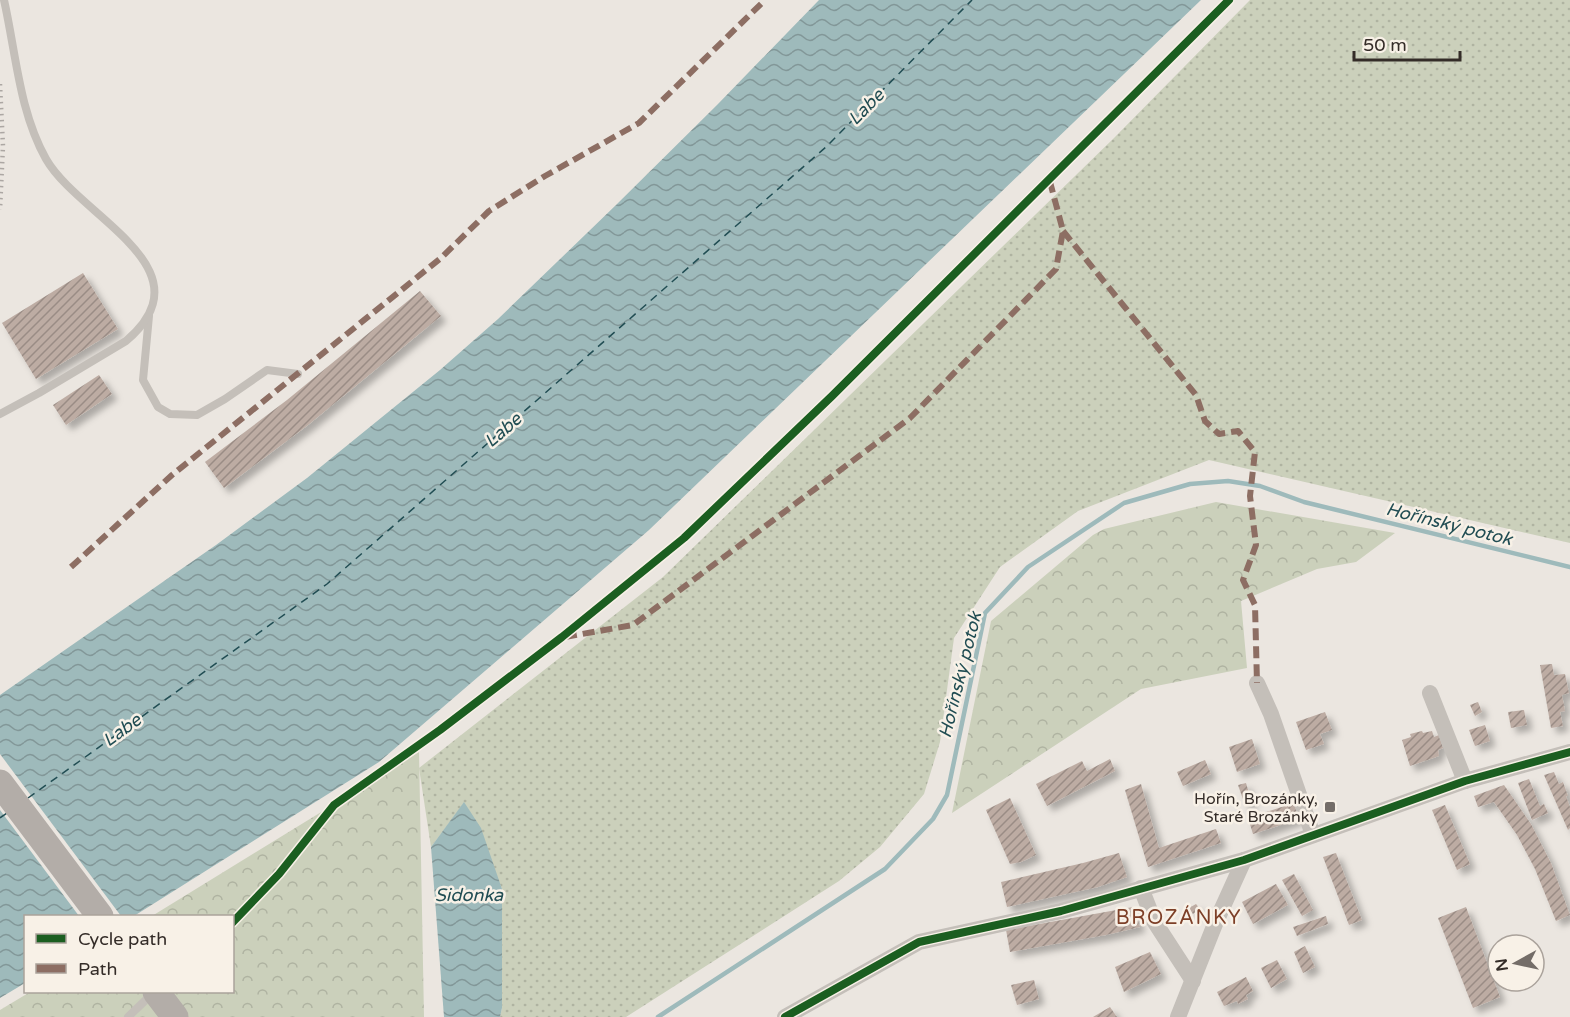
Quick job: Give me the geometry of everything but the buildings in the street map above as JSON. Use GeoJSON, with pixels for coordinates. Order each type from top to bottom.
{"type":"FeatureCollection","features":[{"type":"Feature","properties":{"kind":"main road"},"geometry":{"type":"LineString","coordinates":[[0,783],[99,915]]}},
{"type":"Feature","properties":{"kind":"main road"},"geometry":{"type":"LineString","coordinates":[[156,993],[175,1017]]}},
{"type":"Feature","properties":{"kind":"street"},"geometry":{"type":"LineString","coordinates":[[1257,683],[1271,714],[1313,835]]}},
{"type":"Feature","properties":{"kind":"street"},"geometry":{"type":"LineString","coordinates":[[1430,693],[1465,781]]}},
{"type":"Feature","properties":{"kind":"street"},"geometry":{"type":"LineString","coordinates":[[785,1017],[919,942],[1061,910],[1244,860],[1465,781],[1570,752]]}},
{"type":"Feature","properties":{"kind":"street"},"geometry":{"type":"LineString","coordinates":[[1178,1017],[1215,924],[1244,860]]}},
{"type":"Feature","properties":{"kind":"street"},"geometry":{"type":"LineString","coordinates":[[1141,888],[1154,921],[1193,981]]}},
{"type":"Feature","properties":{"kind":"lane"},"geometry":{"type":"LineString","coordinates":[[4,0],[28,115],[47,160],[64,183],[136,250],[149,267],[155,284],[149,316],[143,380],[158,407],[170,414],[197,415],[267,370],[298,374]]}},
{"type":"Feature","properties":{"kind":"lane"},"geometry":{"type":"LineString","coordinates":[[234,921],[279,874],[334,805],[440,730],[562,637],[684,538],[832,396],[1229,0]]}},
{"type":"Feature","properties":{"kind":"lane"},"geometry":{"type":"LineString","coordinates":[[0,414],[126,341],[149,316]]}},
{"type":"Feature","properties":{"kind":"lane"},"geometry":{"type":"LineString","coordinates":[[128,1017],[154,993]]}},
{"type":"Feature","properties":{"kind":"green space"},"geometry":{"type":"Polygon","coordinates":[[[1250,0],[1570,0],[1570,543],[1209,460],[1078,511],[1000,567],[954,638],[940,742],[924,794],[880,847],[839,881],[626,1017],[500,1017],[502,1008],[502,889],[464,803],[431,847],[419,768],[663,577],[1114,138],[1250,0]]]}},
{"type":"Feature","properties":{"kind":"green space"},"geometry":{"type":"Polygon","coordinates":[[[1216,502],[1395,533],[1356,562],[1317,569],[1241,601],[1247,668],[1141,689],[952,813],[991,621],[1093,535],[1104,529],[1216,502]]]}},
{"type":"Feature","properties":{"kind":"green space"},"geometry":{"type":"Polygon","coordinates":[[[419,752],[424,1017],[0,1017],[0,1010],[28,993],[234,993],[234,915],[154,915],[419,752]]]}},
{"type":"Feature","properties":{"kind":"water","name":"Labe"},"geometry":{"type":"Polygon","coordinates":[[[819,0],[1201,0],[649,530],[379,762],[136,915],[24,915],[24,984],[0,998],[0,695],[216,545],[307,478],[440,370],[498,319],[717,105],[819,0]]]}},
{"type":"Feature","properties":{"kind":"water","name":"Sidonka"},"geometry":{"type":"Polygon","coordinates":[[[464,802],[481,828],[502,889],[502,1008],[500,1017],[444,1017],[431,847],[464,802]]]}},
{"type":"Feature","properties":{"kind":"pier"},"geometry":{"type":"Polygon","coordinates":[[[0,754],[120,915],[78,915],[0,810],[0,754]]]}},
{"type":"Feature","properties":{"kind":"waterway","name":"Hořínský potok"},"geometry":{"type":"LineString","coordinates":[[658,1017],[885,869],[933,819],[947,795],[985,613],[1028,567],[1124,503],[1190,484],[1228,481],[1260,486],[1304,502],[1570,567]]}},
{"type":"Feature","properties":{"kind":"ferry route"},"geometry":{"type":"LineString","coordinates":[[28,798],[327,584],[826,147],[972,0]]}},
{"type":"Feature","properties":{"kind":"ferry route"},"geometry":{"type":"LineString","coordinates":[[0,818],[7,813]]}},
{"type":"Feature","properties":{"kind":"railway"},"geometry":{"type":"LineString","coordinates":[[0,84],[3,146],[0,210]]}},
{"type":"Feature","properties":{"kind":"marked path"},"geometry":{"type":"LineString","coordinates":[[71,567],[172,475],[441,258],[489,211],[545,176],[639,123],[765,0]]}},
{"type":"Feature","properties":{"kind":"marked path"},"geometry":{"type":"LineString","coordinates":[[565,637],[633,625],[910,418],[1056,269],[1063,231],[1049,178]]}},
{"type":"Feature","properties":{"kind":"marked path"},"geometry":{"type":"LineString","coordinates":[[1063,231],[1196,395],[1205,421],[1219,434],[1238,431],[1255,452],[1250,496],[1256,545],[1243,580],[1255,605],[1257,683]]}},
{"type":"Feature","properties":{"kind":"cycle path"},"geometry":{"type":"LineString","coordinates":[[234,921],[279,874],[334,805],[440,730],[562,637],[684,538],[832,396],[1229,0]]}},
{"type":"Feature","properties":{"kind":"cycle path"},"geometry":{"type":"LineString","coordinates":[[785,1017],[919,942],[1061,911],[1244,860],[1465,781],[1570,752]]}},
{"type":"Feature","properties":{"kind":"place","name":"Hořín, Brozánky, Staré Brozánky"},"geometry":{"type":"Point","coordinates":[1330,807]}},
{"type":"Feature","properties":{"kind":"district","name":"BROZÁNKY"},"geometry":{"type":"Point","coordinates":[1179,917]}}]}
